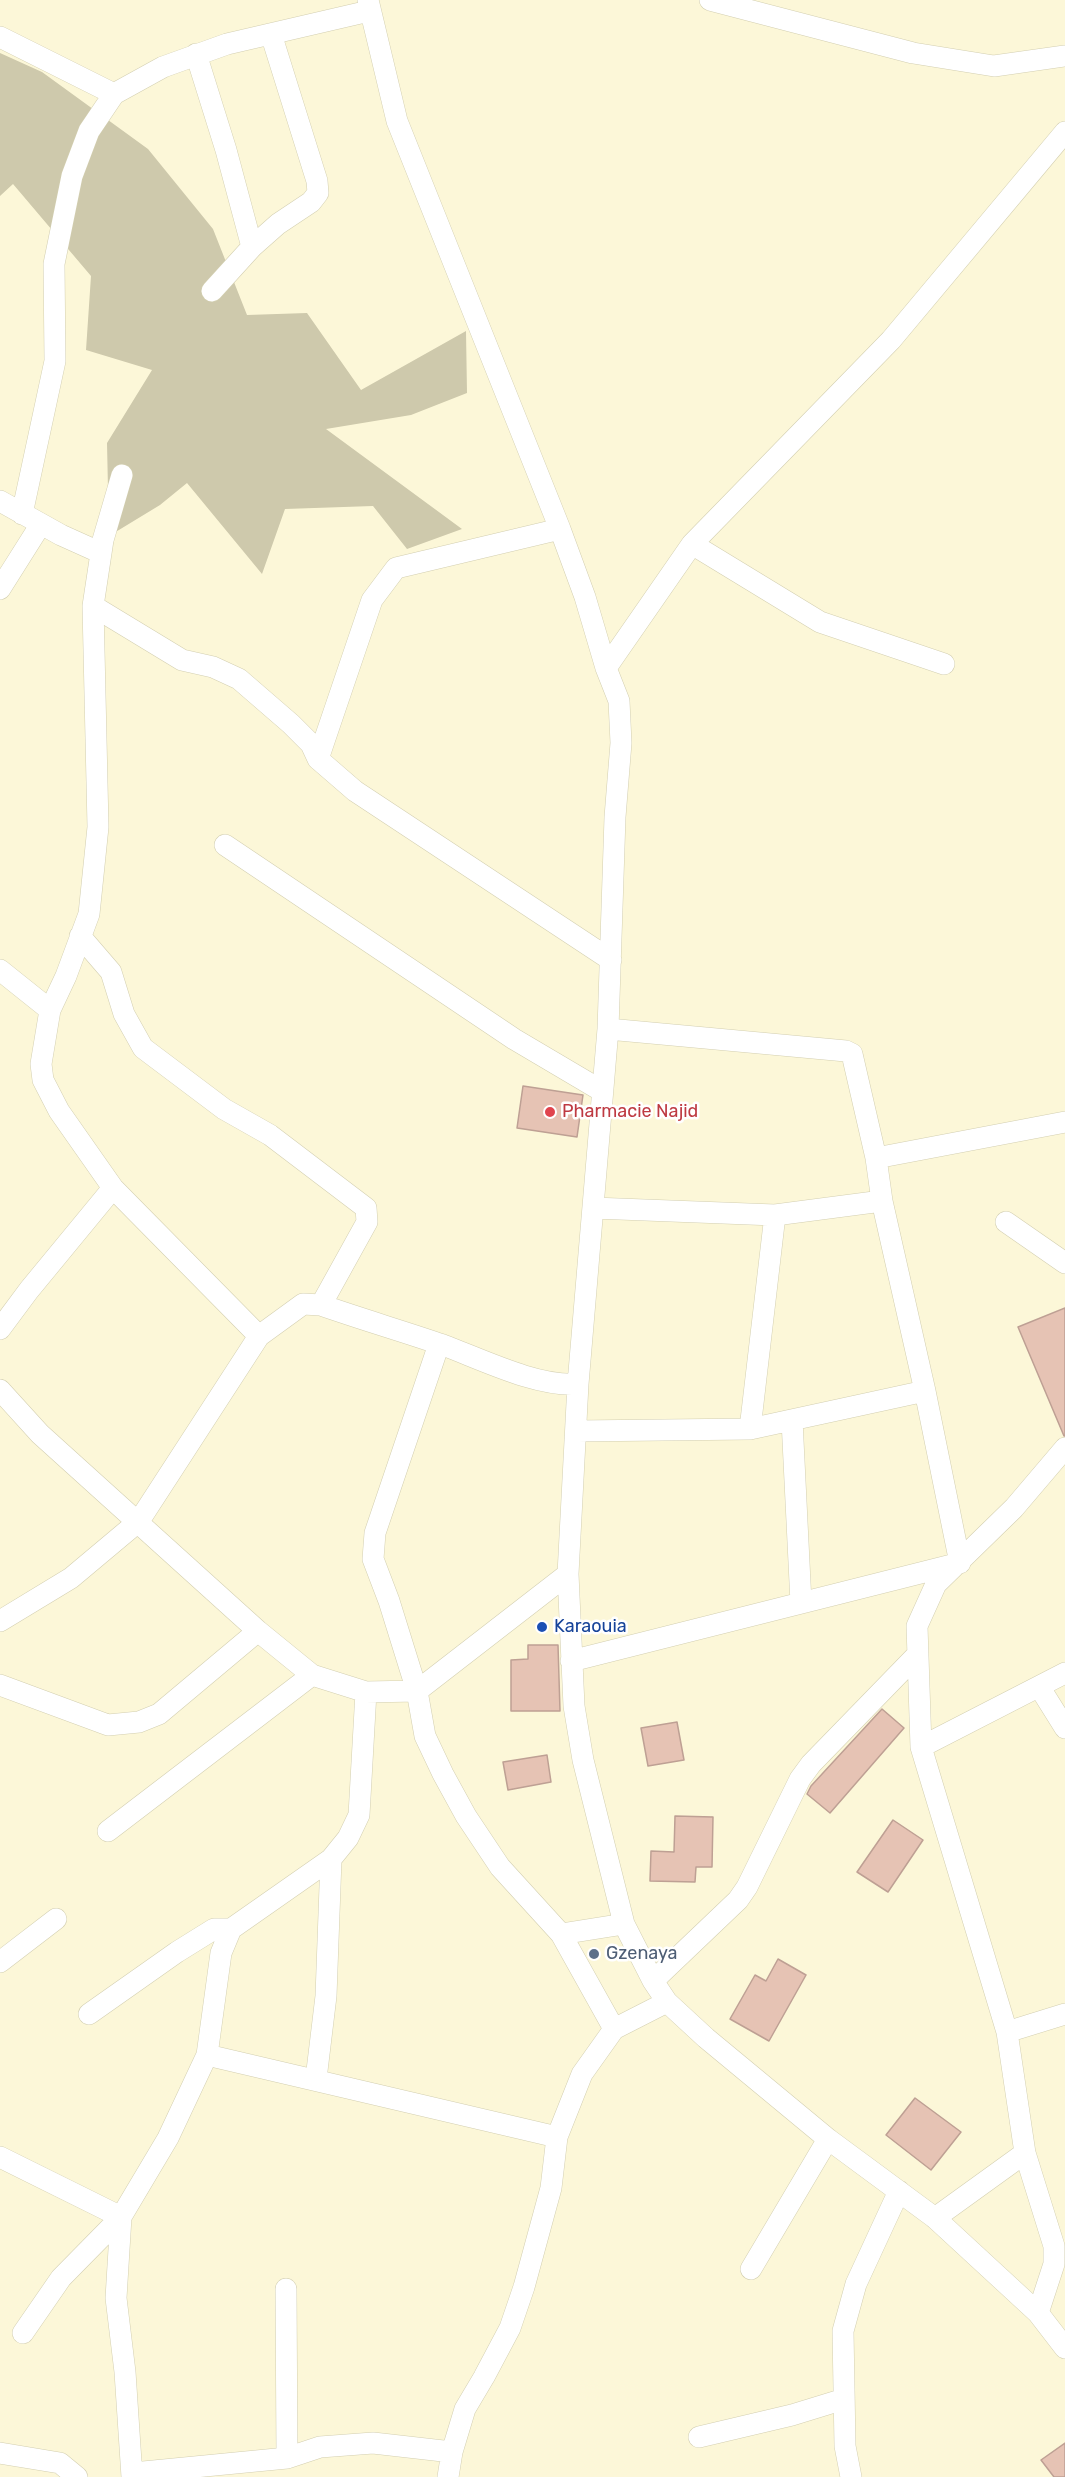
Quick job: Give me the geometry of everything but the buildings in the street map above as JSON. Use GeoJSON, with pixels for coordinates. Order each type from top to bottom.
{"type":"FeatureCollection","features":[{"type":"Feature","properties":{"kind":"street"},"geometry":{"type":"LineString","coordinates":[[717,1],[912,52],[994,66],[1065,56]]}},
{"type":"Feature","properties":{"kind":"street"},"geometry":{"type":"LineString","coordinates":[[22,514],[54,361],[54,264],[72,176],[89,131],[114,94],[163,67],[196,54],[369,5],[397,121],[411,160],[560,528],[619,701],[621,743],[615,817],[608,1029],[578,1384],[568,1574],[574,1706],[583,1760],[624,1924],[653,1981],[667,2002],[706,2038],[828,2139],[935,2218],[1038,2313],[1065,2348]]}},
{"type":"Feature","properties":{"kind":"street"},"geometry":{"type":"LineString","coordinates":[[212,291],[252,247],[278,224],[311,202],[318,193],[317,181],[271,34]]}},
{"type":"Feature","properties":{"kind":"street"},"geometry":{"type":"LineString","coordinates":[[0,37],[114,94]]}},
{"type":"Feature","properties":{"kind":"street"},"geometry":{"type":"LineString","coordinates":[[196,54],[229,159],[252,247]]}},
{"type":"Feature","properties":{"kind":"street"},"geometry":{"type":"LineString","coordinates":[[606,668],[693,544],[891,340],[1065,132]]}},
{"type":"Feature","properties":{"kind":"street"},"geometry":{"type":"LineString","coordinates":[[122,475],[101,553],[93,606],[98,827],[89,914],[66,976],[50,1010],[41,1064],[43,1080],[59,1111],[113,1188],[259,1336]]}},
{"type":"Feature","properties":{"kind":"street"},"geometry":{"type":"LineString","coordinates":[[0,501],[41,525],[101,553]]}},
{"type":"Feature","properties":{"kind":"street"},"geometry":{"type":"LineString","coordinates":[[0,589],[41,525]]}},
{"type":"Feature","properties":{"kind":"street"},"geometry":{"type":"LineString","coordinates":[[318,759],[372,600],[396,568],[560,528]]}},
{"type":"Feature","properties":{"kind":"street"},"geometry":{"type":"LineString","coordinates":[[693,544],[820,622],[944,664]]}},
{"type":"Feature","properties":{"kind":"street"},"geometry":{"type":"LineString","coordinates":[[93,606],[183,660],[213,667],[239,679],[291,724],[311,744],[318,759],[355,791],[611,960]]}},
{"type":"Feature","properties":{"kind":"street"},"geometry":{"type":"LineString","coordinates":[[225,845],[474,1013],[602,1092]]}},
{"type":"Feature","properties":{"kind":"street"},"geometry":{"type":"LineString","coordinates":[[80,936],[111,972],[124,1014],[143,1048],[224,1109],[270,1135],[366,1208],[367,1222],[321,1305]]}},
{"type":"Feature","properties":{"kind":"street"},"geometry":{"type":"LineString","coordinates":[[0,970],[50,1010]]}},
{"type":"Feature","properties":{"kind":"street"},"geometry":{"type":"LineString","coordinates":[[608,1029],[846,1051],[852,1054],[876,1158],[882,1201],[925,1391],[960,1563]]}},
{"type":"Feature","properties":{"kind":"street"},"geometry":{"type":"LineString","coordinates":[[876,1158],[1065,1122]]}},
{"type":"Feature","properties":{"kind":"street"},"geometry":{"type":"LineString","coordinates":[[0,1329],[113,1188]]}},
{"type":"Feature","properties":{"kind":"street"},"geometry":{"type":"LineString","coordinates":[[593,1209],[775,1215],[882,1201]]}},
{"type":"Feature","properties":{"kind":"street"},"geometry":{"type":"LineString","coordinates":[[750,1429],[775,1215]]}},
{"type":"Feature","properties":{"kind":"street"},"geometry":{"type":"LineString","coordinates":[[1006,1222],[1065,1263]]}},
{"type":"Feature","properties":{"kind":"street"},"geometry":{"type":"LineString","coordinates":[[0,1621],[71,1578],[139,1521],[259,1336],[303,1304],[321,1305],[538,1380],[563,1385],[578,1384]]}},
{"type":"Feature","properties":{"kind":"street"},"geometry":{"type":"LineString","coordinates":[[439,1344],[375,1533],[373,1559],[389,1601],[417,1691],[425,1736],[466,1816],[500,1867],[561,1934],[614,2030]]}},
{"type":"Feature","properties":{"kind":"street"},"geometry":{"type":"LineString","coordinates":[[0,1389],[40,1434],[139,1521],[258,1631],[312,1676],[366,1692],[417,1691],[568,1574]]}},
{"type":"Feature","properties":{"kind":"street"},"geometry":{"type":"LineString","coordinates":[[577,1431],[750,1429],[925,1391]]}},
{"type":"Feature","properties":{"kind":"street"},"geometry":{"type":"LineString","coordinates":[[792,1420],[801,1603]]}},
{"type":"Feature","properties":{"kind":"street"},"geometry":{"type":"LineString","coordinates":[[1038,2313],[1054,2264],[1054,2246],[1025,2154],[1007,2032],[921,1747],[916,1654],[917,1626],[936,1584],[1014,1508],[1065,1448]]}},
{"type":"Feature","properties":{"kind":"street"},"geometry":{"type":"LineString","coordinates":[[571,1661],[960,1563]]}},
{"type":"Feature","properties":{"kind":"street"},"geometry":{"type":"LineString","coordinates":[[0,1685],[108,1725],[139,1722],[159,1714],[258,1631]]}},
{"type":"Feature","properties":{"kind":"street"},"geometry":{"type":"LineString","coordinates":[[653,1981],[738,1900],[747,1887],[762,1853],[806,1771],[916,1654]]}},
{"type":"Feature","properties":{"kind":"street"},"geometry":{"type":"LineString","coordinates":[[921,1747],[1040,1688],[1065,1673]]}},
{"type":"Feature","properties":{"kind":"street"},"geometry":{"type":"LineString","coordinates":[[108,1831],[312,1676]]}},
{"type":"Feature","properties":{"kind":"street"},"geometry":{"type":"LineString","coordinates":[[1040,1688],[1065,1728]]}},
{"type":"Feature","properties":{"kind":"street"},"geometry":{"type":"LineString","coordinates":[[23,2333],[61,2278],[121,2217],[168,2138],[207,2055],[221,1953],[231,1929],[331,1859],[348,1838],[359,1815],[366,1692]]}},
{"type":"Feature","properties":{"kind":"street"},"geometry":{"type":"LineString","coordinates":[[316,2079],[326,1996],[331,1859]]}},
{"type":"Feature","properties":{"kind":"street"},"geometry":{"type":"LineString","coordinates":[[0,1962],[56,1919]]}},
{"type":"Feature","properties":{"kind":"street"},"geometry":{"type":"LineString","coordinates":[[561,1934],[624,1924]]}},
{"type":"Feature","properties":{"kind":"street"},"geometry":{"type":"LineString","coordinates":[[89,2014],[214,1929],[231,1929]]}},
{"type":"Feature","properties":{"kind":"street"},"geometry":{"type":"LineString","coordinates":[[448,2477],[452,2452],[465,2409],[510,2328],[524,2287],[551,2188],[558,2137],[582,2074],[614,2030],[667,2002]]}},
{"type":"Feature","properties":{"kind":"street"},"geometry":{"type":"LineString","coordinates":[[1007,2032],[1065,2014]]}},
{"type":"Feature","properties":{"kind":"street"},"geometry":{"type":"LineString","coordinates":[[207,2055],[558,2137]]}},
{"type":"Feature","properties":{"kind":"street"},"geometry":{"type":"LineString","coordinates":[[751,2269],[828,2139]]}},
{"type":"Feature","properties":{"kind":"street"},"geometry":{"type":"LineString","coordinates":[[935,2218],[1025,2154]]}},
{"type":"Feature","properties":{"kind":"street"},"geometry":{"type":"LineString","coordinates":[[0,2157],[121,2217]]}},
{"type":"Feature","properties":{"kind":"street"},"geometry":{"type":"LineString","coordinates":[[851,2477],[845,2446],[843,2331],[856,2284],[899,2191]]}},
{"type":"Feature","properties":{"kind":"street"},"geometry":{"type":"LineString","coordinates":[[121,2217],[116,2298],[132,2475],[287,2458],[320,2447],[373,2443],[452,2452]]}},
{"type":"Feature","properties":{"kind":"street"},"geometry":{"type":"LineString","coordinates":[[286,2289],[287,2458]]}},
{"type":"Feature","properties":{"kind":"street"},"geometry":{"type":"LineString","coordinates":[[699,2437],[792,2415],[844,2399]]}},
{"type":"Feature","properties":{"kind":"street"},"geometry":{"type":"LineString","coordinates":[[0,2452],[60,2463],[77,2477]]}},
{"type":"Feature","properties":{"kind":"shaded area"},"geometry":{"type":"Polygon","coordinates":[[[0,53],[42,72],[148,149],[213,229],[247,315],[307,313],[361,390],[466,331],[467,393],[411,415],[326,429],[462,529],[407,549],[373,506],[285,509],[262,574],[187,483],[160,505],[109,536],[107,443],[152,370],[86,350],[91,276],[13,184],[0,196],[0,53]]]}},
{"type":"Feature","properties":{"kind":"place","name":"Pharmacie Najid"},"geometry":{"type":"Point","coordinates":[550,1112]}},
{"type":"Feature","properties":{"kind":"place","name":"Karaouia"},"geometry":{"type":"Point","coordinates":[542,1627]}},
{"type":"Feature","properties":{"kind":"place","name":"Gzenaya"},"geometry":{"type":"Point","coordinates":[594,1954]}}]}
